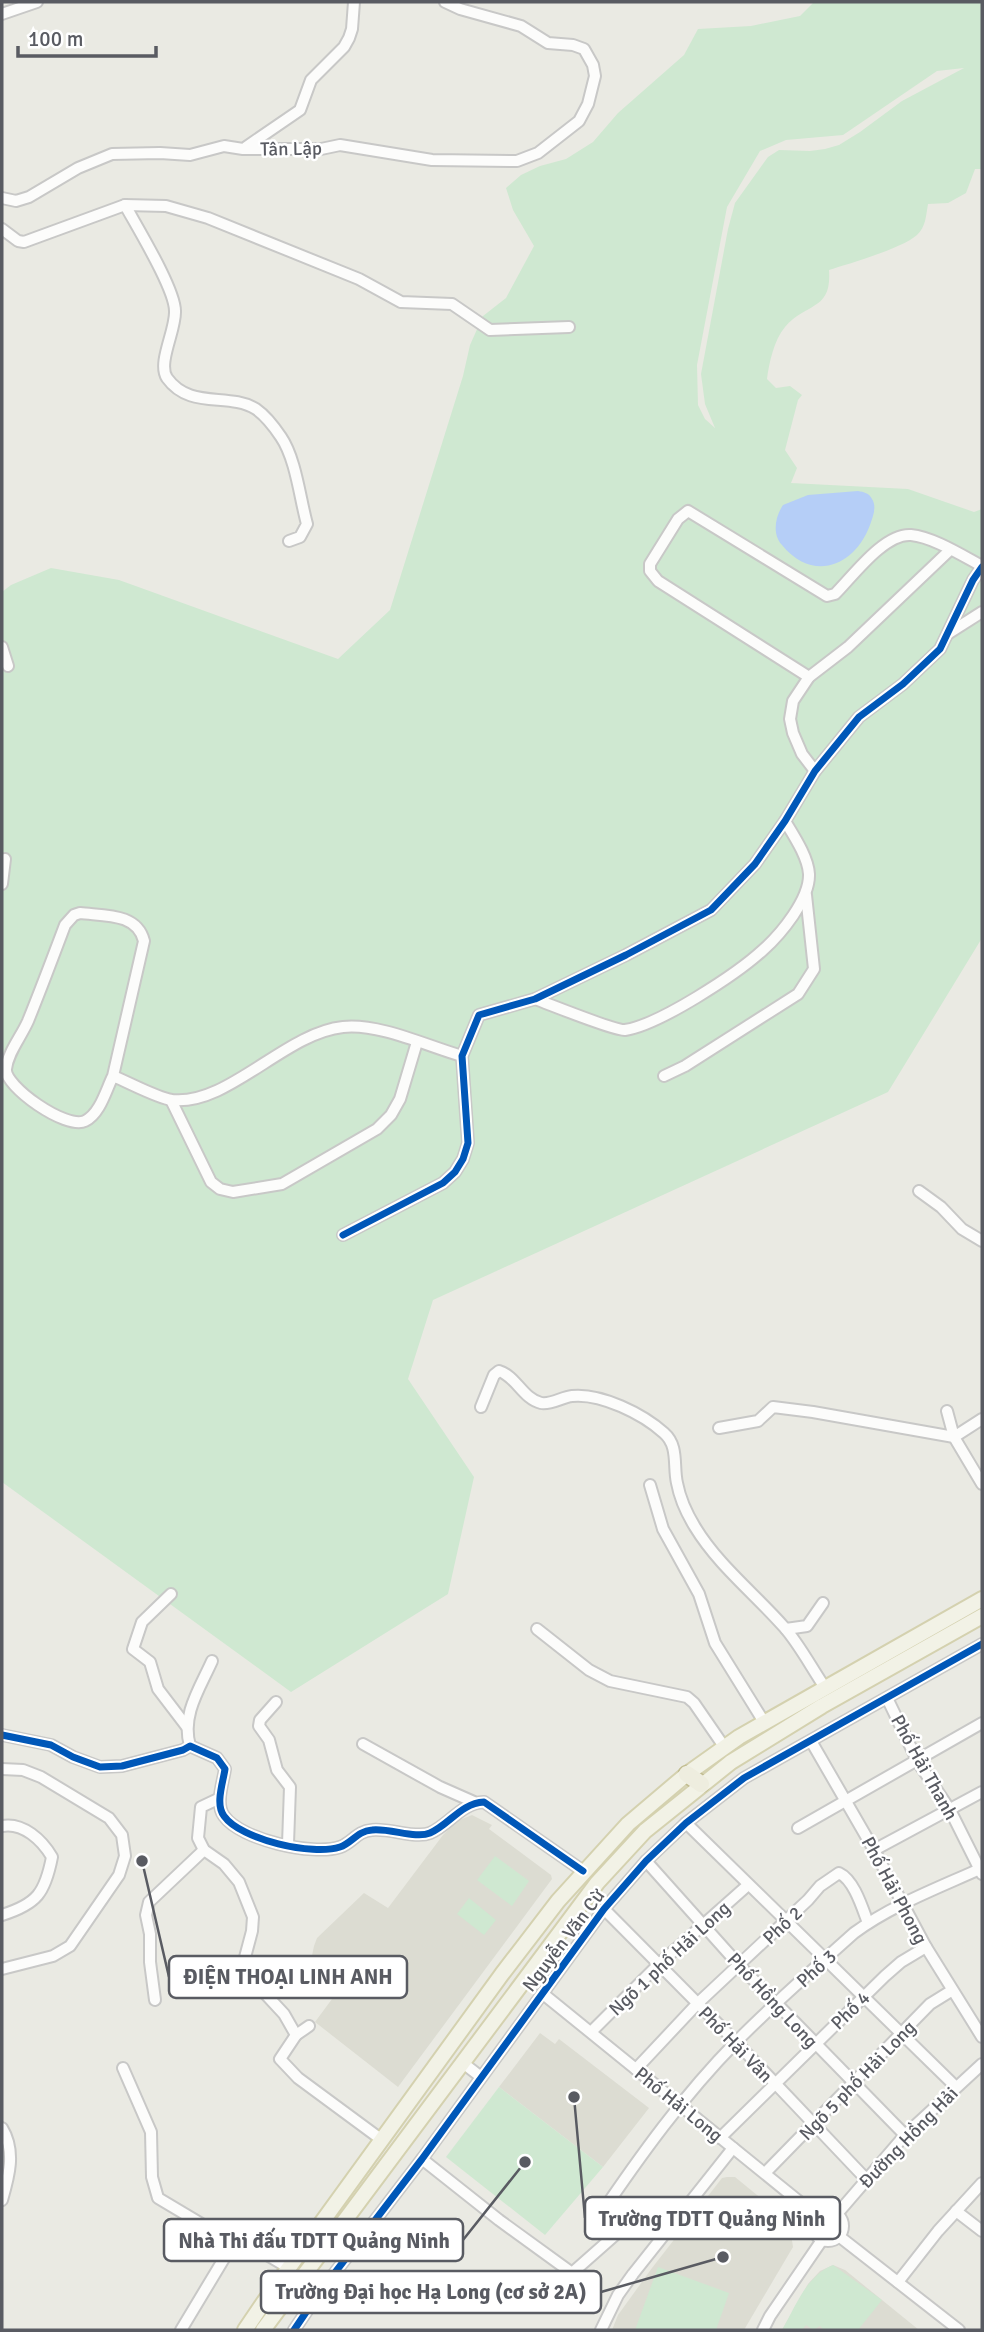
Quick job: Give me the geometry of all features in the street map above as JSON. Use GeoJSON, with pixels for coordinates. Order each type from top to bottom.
{"type":"FeatureCollection","features":[{"type":"Feature","properties":{"kind":"highway"},"geometry":{"type":"LineString","coordinates":[[687,1774],[701,1784]]}},
{"type":"Feature","properties":{"kind":"main road","name":"Nguyễn Văn Cừ"},"geometry":{"type":"LineString","coordinates":[[245,2330],[502,1974],[583,1871],[628,1824],[687,1774],[764,1722],[982,1599]]}},
{"type":"Feature","properties":{"kind":"main road","name":"Nguyễn Văn Cừ"},"geometry":{"type":"LineString","coordinates":[[263,2330],[597,1883],[645,1830],[731,1762],[822,1706],[982,1616]]}},
{"type":"Feature","properties":{"kind":"street"},"geometry":{"type":"LineString","coordinates":[[2,14],[37,2]]}},
{"type":"Feature","properties":{"kind":"street"},"geometry":{"type":"LineString","coordinates":[[243,149],[300,110],[311,80],[344,47],[349,38],[354,2]]}},
{"type":"Feature","properties":{"kind":"street","name":"Tân Lập"},"geometry":{"type":"LineString","coordinates":[[2,198],[16,201],[29,197],[78,168],[112,154],[190,155],[224,146],[243,149],[321,149],[340,145],[432,160],[517,162],[538,153],[579,121],[589,104],[595,76],[593,65],[584,49],[573,45],[548,43],[521,26],[460,9],[445,2]]}},
{"type":"Feature","properties":{"kind":"street"},"geometry":{"type":"LineString","coordinates":[[125,205],[174,301],[174,324],[163,366],[166,377],[187,394],[200,399],[239,403],[256,409],[263,415],[285,445],[307,524],[300,537],[289,541]]}},
{"type":"Feature","properties":{"kind":"street"},"geometry":{"type":"LineString","coordinates":[[2,229],[18,242],[24,242],[125,205],[166,206],[208,218],[359,279],[401,302],[452,304],[490,330],[569,327]]}},
{"type":"Feature","properties":{"kind":"street"},"geometry":{"type":"LineString","coordinates":[[343,1235],[443,1183],[456,1172],[468,1143],[462,1056],[479,1015],[535,999],[711,910],[755,864],[816,771],[859,717],[903,684],[940,649],[982,566],[913,535],[898,536],[875,552],[835,594],[827,596],[688,511],[678,519],[650,564],[650,571],[658,581],[810,677]]}},
{"type":"Feature","properties":{"kind":"street"},"geometry":{"type":"LineString","coordinates":[[816,771],[802,754],[790,719],[793,701],[810,677],[848,647],[950,550]]}},
{"type":"Feature","properties":{"kind":"street"},"geometry":{"type":"LineString","coordinates":[[947,635],[982,612]]}},
{"type":"Feature","properties":{"kind":"street"},"geometry":{"type":"LineString","coordinates":[[2,647],[8,666]]}},
{"type":"Feature","properties":{"kind":"street"},"geometry":{"type":"LineString","coordinates":[[664,1076],[685,1066],[798,994],[814,969],[806,895],[809,873],[785,821]]}},
{"type":"Feature","properties":{"kind":"street"},"geometry":{"type":"LineString","coordinates":[[2,884],[5,859]]}},
{"type":"Feature","properties":{"kind":"street"},"geometry":{"type":"LineString","coordinates":[[535,999],[622,1030],[646,1023],[710,989],[764,950],[806,895]]}},
{"type":"Feature","properties":{"kind":"street"},"geometry":{"type":"LineString","coordinates":[[80,913],[127,919],[135,923],[142,931],[144,941],[113,1076],[92,1116],[83,1122],[58,1118],[9,1082],[6,1069],[10,1055],[27,1023],[69,920],[80,913]]}},
{"type":"Feature","properties":{"kind":"street"},"geometry":{"type":"LineString","coordinates":[[113,1076],[171,1100],[197,1097],[218,1090],[302,1041],[342,1027],[364,1027],[462,1056]]}},
{"type":"Feature","properties":{"kind":"street"},"geometry":{"type":"LineString","coordinates":[[171,1100],[211,1182],[220,1189],[233,1192],[282,1184],[377,1129],[391,1115],[400,1099],[417,1042]]}},
{"type":"Feature","properties":{"kind":"street"},"geometry":{"type":"LineString","coordinates":[[2,1044],[10,1055]]}},
{"type":"Feature","properties":{"kind":"street"},"geometry":{"type":"LineString","coordinates":[[919,1191],[941,1207],[962,1229],[982,1241]]}},
{"type":"Feature","properties":{"kind":"street"},"geometry":{"type":"LineString","coordinates":[[481,1407],[494,1375],[499,1371],[506,1373],[530,1397],[540,1403],[584,1396],[635,1412],[652,1423],[672,1443],[680,1496],[694,1527],[718,1557],[786,1629],[826,1689]]}},
{"type":"Feature","properties":{"kind":"street"},"geometry":{"type":"LineString","coordinates":[[719,1428],[758,1421],[774,1408],[813,1412],[954,1437],[982,1419]]}},
{"type":"Feature","properties":{"kind":"street"},"geometry":{"type":"LineString","coordinates":[[947,1411],[954,1437],[982,1484]]}},
{"type":"Feature","properties":{"kind":"street"},"geometry":{"type":"LineString","coordinates":[[650,1485],[663,1529],[699,1594],[715,1643],[764,1722]]}},
{"type":"Feature","properties":{"kind":"street"},"geometry":{"type":"LineString","coordinates":[[171,1594],[142,1622],[133,1646],[136,1652],[150,1662],[158,1689],[187,1727]]}},
{"type":"Feature","properties":{"kind":"street"},"geometry":{"type":"LineString","coordinates":[[786,1629],[807,1626],[823,1604]]}},
{"type":"Feature","properties":{"kind":"street"},"geometry":{"type":"LineString","coordinates":[[537,1629],[589,1670],[610,1681],[687,1697],[725,1748]]}},
{"type":"Feature","properties":{"kind":"street","name":"Nguyễn Văn Cừ"},"geometry":{"type":"LineString","coordinates":[[295,2330],[317,2296],[422,2159],[604,1909],[646,1861],[686,1823],[744,1778],[982,1644]]}},
{"type":"Feature","properties":{"kind":"street"},"geometry":{"type":"LineString","coordinates":[[190,1746],[187,1727],[192,1705],[212,1661]]}},
{"type":"Feature","properties":{"kind":"street","name":"Phố Hải Thanh"},"geometry":{"type":"LineString","coordinates":[[887,1698],[917,1759],[950,1810],[981,1871]]}},
{"type":"Feature","properties":{"kind":"street"},"geometry":{"type":"LineString","coordinates":[[276,1702],[260,1720],[259,1726],[270,1741],[277,1770],[290,1787],[288,1844]]}},
{"type":"Feature","properties":{"kind":"street"},"geometry":{"type":"LineString","coordinates":[[798,1828],[982,1723]]}},
{"type":"Feature","properties":{"kind":"street"},"geometry":{"type":"LineString","coordinates":[[2,1735],[51,1745],[100,1767],[122,1766],[190,1746]]}},
{"type":"Feature","properties":{"kind":"street","name":"Phố Hải Phong"},"geometry":{"type":"LineString","coordinates":[[811,1741],[951,1991],[982,2037]]}},
{"type":"Feature","properties":{"kind":"street"},"geometry":{"type":"LineString","coordinates":[[363,1744],[440,1787],[474,1802],[492,1805],[583,1871]]}},
{"type":"Feature","properties":{"kind":"street"},"geometry":{"type":"LineString","coordinates":[[190,1746],[217,1758],[225,1769],[220,1798],[224,1816],[260,1839],[312,1850],[341,1847],[357,1834],[370,1830],[393,1829],[412,1835],[428,1835],[474,1802]]}},
{"type":"Feature","properties":{"kind":"street"},"geometry":{"type":"LineString","coordinates":[[2,1769],[23,1770],[41,1777],[109,1818],[121,1835],[125,1856],[119,1875],[70,1945],[53,1956],[2,1969]]}},
{"type":"Feature","properties":{"kind":"street"},"geometry":{"type":"LineString","coordinates":[[874,1850],[982,1792]]}},
{"type":"Feature","properties":{"kind":"street"},"geometry":{"type":"LineString","coordinates":[[220,1798],[201,1807],[198,1838],[204,1850],[224,1864],[239,1882],[253,1917],[244,1971],[284,2014],[296,2035]]}},
{"type":"Feature","properties":{"kind":"street"},"geometry":{"type":"LineString","coordinates":[[686,1823],[956,2087]]}},
{"type":"Feature","properties":{"kind":"street"},"geometry":{"type":"LineString","coordinates":[[2,1826],[10,1824],[26,1830],[46,1846],[52,1857],[48,1881],[38,1898],[22,1909],[2,1915]]}},
{"type":"Feature","properties":{"kind":"street"},"geometry":{"type":"LineString","coordinates":[[155,2000],[146,1916],[149,1902],[204,1850]]}},
{"type":"Feature","properties":{"kind":"street","name":"Phố Hồng Long"},"geometry":{"type":"LineString","coordinates":[[646,1861],[814,2045],[905,2135]]}},
{"type":"Feature","properties":{"kind":"street","name":"Phố 3"},"geometry":{"type":"LineString","coordinates":[[422,2159],[572,2273],[615,2235],[598,2218],[647,2146],[736,2042],[868,1923],[904,1903],[981,1871]]}},
{"type":"Feature","properties":{"kind":"street","name":"Phố 2"},"geometry":{"type":"LineString","coordinates":[[636,2069],[697,2004],[820,1886],[839,1872],[859,1900],[868,1923]]}},
{"type":"Feature","properties":{"kind":"street","name":"Ngõ 1 phố Hải Long"},"geometry":{"type":"LineString","coordinates":[[591,2032],[659,1964],[748,1885]]}},
{"type":"Feature","properties":{"kind":"street","name":"Phố Hải Vân"},"geometry":{"type":"LineString","coordinates":[[604,1909],[736,2042],[866,2179]]}},
{"type":"Feature","properties":{"kind":"street","name":"Phố 4"},"geometry":{"type":"LineString","coordinates":[[720,2138],[863,1997],[901,1962],[926,1947]]}},
{"type":"Feature","properties":{"kind":"street","name":"Ngõ 5 phố Hải Long"},"geometry":{"type":"LineString","coordinates":[[765,2174],[930,2004],[951,1991]]}},
{"type":"Feature","properties":{"kind":"street","name":"Phố Hải Long"},"geometry":{"type":"LineString","coordinates":[[542,1993],[817,2216]]}},
{"type":"Feature","properties":{"kind":"street"},"geometry":{"type":"LineString","coordinates":[[309,2026],[296,2035],[280,2059],[298,2078],[382,2140]]}},
{"type":"Feature","properties":{"kind":"street"},"geometry":{"type":"LineString","coordinates":[[463,2063],[481,2077]]}},
{"type":"Feature","properties":{"kind":"street","name":"Đường Hồng Hải"},"geometry":{"type":"LineString","coordinates":[[837,2214],[905,2135],[982,2064]]}},
{"type":"Feature","properties":{"kind":"street"},"geometry":{"type":"LineString","coordinates":[[123,2068],[151,2132],[152,2177],[158,2198],[209,2229],[237,2237],[289,2268]]}},
{"type":"Feature","properties":{"kind":"street"},"geometry":{"type":"LineString","coordinates":[[2,2128],[7,2137],[11,2159],[2,2200]]}},
{"type":"Feature","properties":{"kind":"street"},"geometry":{"type":"LineString","coordinates":[[601,2330],[618,2295],[633,2274],[733,2148]]}},
{"type":"Feature","properties":{"kind":"street"},"geometry":{"type":"LineString","coordinates":[[898,2282],[982,2183]]}},
{"type":"Feature","properties":{"kind":"street"},"geometry":{"type":"LineString","coordinates":[[823,2211],[837,2214],[843,2220],[844,2229],[834,2241],[822,2240],[815,2234],[813,2225],[817,2216],[823,2211]]}},
{"type":"Feature","properties":{"kind":"street"},"geometry":{"type":"LineString","coordinates":[[956,2211],[982,2231]]}},
{"type":"Feature","properties":{"kind":"street"},"geometry":{"type":"LineString","coordinates":[[184,2329],[237,2237]]}},
{"type":"Feature","properties":{"kind":"street"},"geometry":{"type":"LineString","coordinates":[[839,2237],[959,2330]]}},
{"type":"Feature","properties":{"kind":"street"},"geometry":{"type":"LineString","coordinates":[[763,2330],[822,2240]]}},
{"type":"Feature","properties":{"kind":"shaded area"},"geometry":{"type":"Polygon","coordinates":[[[472,1815],[492,1825],[489,1829],[551,1875],[552,1879],[398,2087],[315,2022],[332,1999],[307,1980],[314,1946],[317,1938],[364,1893],[388,1908],[443,1835],[457,1821],[472,1815]]]}},
{"type":"Feature","properties":{"kind":"shaded area"},"geometry":{"type":"Polygon","coordinates":[[[540,2033],[555,2044],[559,2039],[649,2108],[603,2167],[499,2087],[540,2033]]]}},
{"type":"Feature","properties":{"kind":"shaded area"},"geometry":{"type":"Polygon","coordinates":[[[735,2177],[789,2221],[793,2247],[744,2330],[612,2330],[618,2315],[652,2268],[722,2178],[735,2177]]]}},
{"type":"Feature","properties":{"kind":"shaded area"},"geometry":{"type":"Polygon","coordinates":[[[833,2265],[845,2270],[919,2330],[782,2330],[808,2284],[820,2271],[833,2265]]]}},
{"type":"Feature","properties":{"kind":"green space"},"geometry":{"type":"Polygon","coordinates":[[[814,2],[982,2],[982,169],[975,169],[966,193],[948,203],[928,204],[922,228],[910,240],[829,270],[829,283],[822,299],[793,319],[781,332],[767,379],[776,388],[790,386],[802,395],[798,400],[785,450],[797,468],[791,483],[908,489],[974,512],[982,509],[982,938],[888,1092],[433,1300],[408,1379],[474,1477],[448,1594],[291,1692],[2,1482],[2,592],[11,585],[51,568],[119,580],[338,659],[390,610],[463,376],[470,345],[483,316],[506,298],[534,246],[513,210],[506,188],[521,175],[540,166],[566,159],[593,142],[618,113],[684,55],[698,29],[751,26],[800,16],[814,2]],[[964,68],[937,71],[843,135],[786,140],[760,151],[727,207],[697,365],[698,405],[705,419],[715,428],[705,404],[701,374],[735,203],[768,157],[779,150],[810,151],[839,145],[902,101],[964,68]]]}},
{"type":"Feature","properties":{"kind":"green space"},"geometry":{"type":"Polygon","coordinates":[[[495,1856],[529,1881],[512,1906],[477,1880],[495,1856]]]}},
{"type":"Feature","properties":{"kind":"green space"},"geometry":{"type":"Polygon","coordinates":[[[469,1898],[496,1920],[484,1935],[457,1914],[469,1898]]]}},
{"type":"Feature","properties":{"kind":"green space"},"geometry":{"type":"Polygon","coordinates":[[[499,2087],[603,2167],[545,2235],[446,2157],[499,2087]]]}},
{"type":"Feature","properties":{"kind":"green space"},"geometry":{"type":"Polygon","coordinates":[[[833,2265],[882,2300],[858,2330],[824,2330],[820,2326],[813,2330],[806,2325],[802,2330],[782,2330],[809,2284],[833,2265]]]}},
{"type":"Feature","properties":{"kind":"green space"},"geometry":{"type":"Polygon","coordinates":[[[658,2267],[729,2293],[716,2330],[635,2330],[658,2267]]]}},
{"type":"Feature","properties":{"kind":"water"},"geometry":{"type":"Polygon","coordinates":[[[858,491],[871,497],[874,512],[863,539],[844,559],[832,565],[807,564],[794,557],[779,541],[776,525],[783,505],[808,495],[858,491]]]}},
{"type":"Feature","properties":{"kind":"cycle path"},"geometry":{"type":"LineString","coordinates":[[343,1235],[443,1183],[455,1172],[468,1143],[462,1056],[479,1015],[535,999],[711,910],[755,864],[815,771],[859,717],[903,684],[940,649],[982,567]]}},
{"type":"Feature","properties":{"kind":"cycle path"},"geometry":{"type":"LineString","coordinates":[[294,2330],[604,1909],[646,1861],[686,1823],[744,1778],[982,1644]]}},
{"type":"Feature","properties":{"kind":"cycle path"},"geometry":{"type":"LineString","coordinates":[[2,1735],[51,1745],[100,1767],[122,1766],[190,1746],[217,1758],[225,1769],[220,1806],[224,1816],[233,1825],[261,1839],[296,1847],[340,1847],[372,1830],[424,1835],[469,1806],[484,1802],[583,1871]]}},
{"type":"Feature","properties":{"kind":"place","name":"ĐIỆN THOẠI LINH ANH"},"geometry":{"type":"Point","coordinates":[142,1861]}},
{"type":"Feature","properties":{"kind":"place","name":"Trường TDTT Quảng Ninh"},"geometry":{"type":"Point","coordinates":[574,2097]}},
{"type":"Feature","properties":{"kind":"place","name":"Nhà Thi đấu TDTT Quảng Ninh"},"geometry":{"type":"Point","coordinates":[525,2162]}},
{"type":"Feature","properties":{"kind":"place","name":"Trường Đại học Hạ Long (cơ sở 2A)"},"geometry":{"type":"Point","coordinates":[723,2257]}}]}
